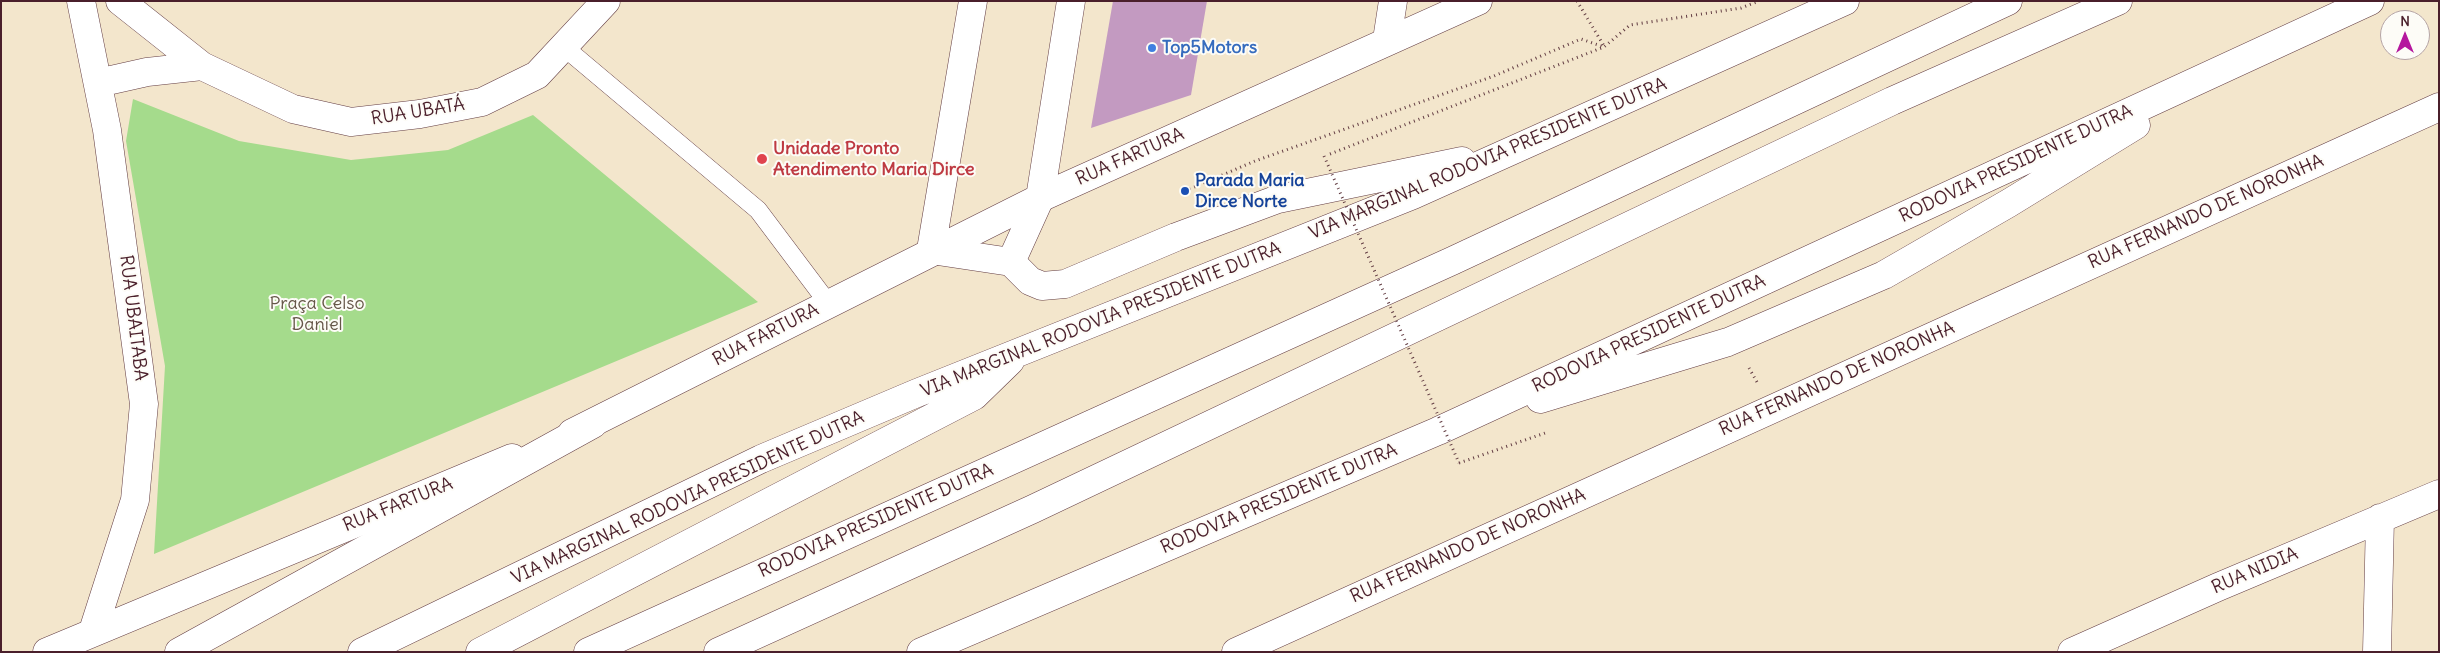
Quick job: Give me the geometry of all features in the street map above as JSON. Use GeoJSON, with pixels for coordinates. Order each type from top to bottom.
{"type":"FeatureCollection","features":[{"type":"Feature","properties":{"kind":"main road","name":"RUA UBAITABA"},"geometry":{"type":"LineString","coordinates":[[81,1],[107,130],[144,404],[135,500],[93,631]]}},
{"type":"Feature","properties":{"kind":"main road","name":"RUA UBATÁ"},"geometry":{"type":"LineString","coordinates":[[120,1],[202,66],[293,109],[351,122],[420,114],[482,102],[537,75],[606,1]]}},
{"type":"Feature","properties":{"kind":"main road"},"geometry":{"type":"LineString","coordinates":[[973,1],[931,250],[1011,262],[1030,281],[1042,286],[1065,284],[1176,237],[1278,199],[1512,151]]}},
{"type":"Feature","properties":{"kind":"main road"},"geometry":{"type":"LineString","coordinates":[[1011,262],[1040,198],[1072,1]]}},
{"type":"Feature","properties":{"kind":"main road"},"geometry":{"type":"LineString","coordinates":[[1387,40],[1393,1]]}},
{"type":"Feature","properties":{"kind":"main road","name":"RUA FARTURA"},"geometry":{"type":"LineString","coordinates":[[47,652],[93,631],[593,424],[931,250],[1040,198],[1387,40],[1478,1]]}},
{"type":"Feature","properties":{"kind":"main road","name":"VIA MARGINAL RODOVIA PRESIDENTE DUTRA"},"geometry":{"type":"LineString","coordinates":[[362,652],[761,459],[1020,352],[1413,195],[1845,1]]}},
{"type":"Feature","properties":{"kind":"main road","name":"RODOVIA PRESIDENTE DUTRA"},"geometry":{"type":"LineString","coordinates":[[588,652],[1434,269],[2008,1]]}},
{"type":"Feature","properties":{"kind":"main road"},"geometry":{"type":"LineString","coordinates":[[718,652],[1033,509],[1892,101],[2118,1]]}},
{"type":"Feature","properties":{"kind":"main road","name":"RODOVIA PRESIDENTE DUTRA"},"geometry":{"type":"LineString","coordinates":[[921,652],[1438,431],[2370,1]]}},
{"type":"Feature","properties":{"kind":"main road"},"geometry":{"type":"LineString","coordinates":[[1438,431],[1728,342],[1884,274],[2009,203],[2259,52]]}},
{"type":"Feature","properties":{"kind":"main road"},"geometry":{"type":"LineString","coordinates":[[98,83],[148,72],[202,66]]}},
{"type":"Feature","properties":{"kind":"main road","name":"RUA FERNANDO DE NORONHA"},"geometry":{"type":"LineString","coordinates":[[1244,650],[2439,107]]}},
{"type":"Feature","properties":{"kind":"main road"},"geometry":{"type":"LineString","coordinates":[[480,652],[974,396],[1020,352]]}},
{"type":"Feature","properties":{"kind":"main road"},"geometry":{"type":"LineString","coordinates":[[179,652],[593,424]]}},
{"type":"Feature","properties":{"kind":"main road","name":"RUA NIDIA"},"geometry":{"type":"LineString","coordinates":[[2072,652],[2218,587],[2439,494]]}},
{"type":"Feature","properties":{"kind":"main road"},"geometry":{"type":"LineString","coordinates":[[2377,652],[2380,518]]}},
{"type":"Feature","properties":{"kind":"lane"},"geometry":{"type":"LineString","coordinates":[[564,47],[758,210],[828,303]]}},
{"type":"Feature","properties":{"kind":"path"},"geometry":{"type":"LineString","coordinates":[[1577,1],[1604,47]]}},
{"type":"Feature","properties":{"kind":"path"},"geometry":{"type":"LineString","coordinates":[[1459,463],[1324,156],[1604,47],[1630,25],[1741,8],[1758,1]]}},
{"type":"Feature","properties":{"kind":"path"},"geometry":{"type":"LineString","coordinates":[[1185,191],[1255,161],[1494,76],[1581,39],[1604,47]]}},
{"type":"Feature","properties":{"kind":"green space","name":"Praça Celso Daniel"},"geometry":{"type":"Polygon","coordinates":[[[133,99],[239,141],[351,160],[448,150],[533,115],[758,302],[154,554],[165,366],[126,141],[133,99]]]}},
{"type":"Feature","properties":{"kind":"building","name":"Top5Motors"},"geometry":{"type":"Polygon","coordinates":[[[1113,1],[1207,1],[1191,95],[1091,128],[1113,1]]]}},
{"type":"Feature","properties":{"kind":"place","name":"Top5Motors"},"geometry":{"type":"Point","coordinates":[1152,48]}},
{"type":"Feature","properties":{"kind":"place","name":"Unidade Pronto Atendimento Maria Dirce"},"geometry":{"type":"Point","coordinates":[762,159]}},
{"type":"Feature","properties":{"kind":"place","name":"Parada Maria Dirce Norte"},"geometry":{"type":"Point","coordinates":[1185,191]}}]}
